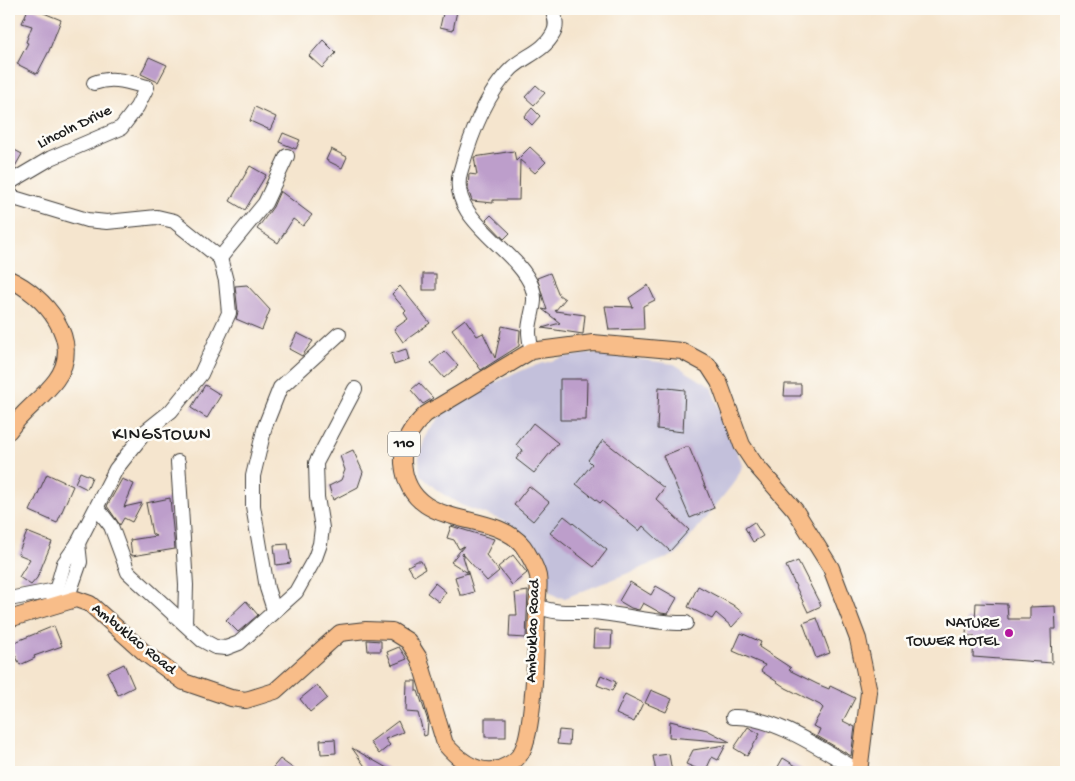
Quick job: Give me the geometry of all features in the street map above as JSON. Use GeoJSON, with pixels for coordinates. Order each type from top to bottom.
{"type":"FeatureCollection","features":[{"type":"Feature","properties":{"kind":"main road"},"geometry":{"type":"LineString","coordinates":[[9,278],[42,301],[59,323],[65,347],[57,378],[9,431]]}},
{"type":"Feature","properties":{"kind":"main road","name":"Ambuklao Road"},"geometry":{"type":"LineString","coordinates":[[9,619],[58,599],[76,599],[90,604],[146,654],[184,682],[231,698],[246,700],[275,691],[340,633],[366,630],[392,631],[408,641],[419,658],[445,744],[454,755],[478,769],[505,769],[522,752],[528,736],[535,661],[538,576],[522,545],[505,532],[429,507],[418,499],[404,475],[404,445],[409,433],[426,414],[532,351],[593,343],[682,351],[708,365],[719,382],[742,446],[759,470],[795,510],[831,568],[858,639],[868,692],[859,771]]}},
{"type":"Feature","properties":{"kind":"street"},"geometry":{"type":"LineString","coordinates":[[532,351],[529,331],[534,303],[533,289],[524,271],[484,232],[462,203],[460,176],[470,140],[490,98],[514,67],[534,54],[553,34],[556,18],[552,9]]}},
{"type":"Feature","properties":{"kind":"street","name":"Lincoln Drive"},"geometry":{"type":"LineString","coordinates":[[9,186],[12,181],[50,158],[120,128],[137,107],[147,86],[118,78],[94,82]]}},
{"type":"Feature","properties":{"kind":"street"},"geometry":{"type":"LineString","coordinates":[[220,258],[265,203],[287,156]]}},
{"type":"Feature","properties":{"kind":"street"},"geometry":{"type":"LineString","coordinates":[[9,193],[14,198],[86,220],[108,222],[157,217],[174,221],[220,258],[226,281],[229,313],[216,346],[201,374],[171,410],[146,431],[116,469],[78,544],[80,562],[58,599],[9,599]]}},
{"type":"Feature","properties":{"kind":"street"},"geometry":{"type":"LineString","coordinates":[[274,610],[267,588],[253,506],[253,476],[264,426],[280,388],[339,334]]}},
{"type":"Feature","properties":{"kind":"street"},"geometry":{"type":"LineString","coordinates":[[97,508],[111,526],[128,572],[202,640],[215,647],[226,648],[239,643],[296,592],[315,558],[322,528],[317,497],[316,463],[355,389]]}},
{"type":"Feature","properties":{"kind":"street"},"geometry":{"type":"LineString","coordinates":[[178,462],[186,585],[185,624]]}},
{"type":"Feature","properties":{"kind":"street"},"geometry":{"type":"LineString","coordinates":[[537,606],[551,612],[584,611],[624,616],[645,622],[686,623]]}},
{"type":"Feature","properties":{"kind":"street"},"geometry":{"type":"LineString","coordinates":[[733,717],[756,718],[773,724],[859,771]]}},
{"type":"Feature","properties":{"kind":"shaded area"},"geometry":{"type":"Polygon","coordinates":[[[594,353],[674,364],[711,387],[729,436],[743,465],[736,480],[677,554],[565,598],[557,597],[550,592],[545,566],[528,538],[504,521],[461,505],[438,491],[420,475],[419,457],[426,435],[441,415],[485,387],[530,367],[565,357],[594,353]]]}},
{"type":"Feature","properties":{"kind":"building"},"geometry":{"type":"Polygon","coordinates":[[[28,9],[34,9],[61,20],[49,51],[37,74],[17,64],[28,43],[26,42],[32,26],[22,23],[28,9]]]}},
{"type":"Feature","properties":{"kind":"building"},"geometry":{"type":"Polygon","coordinates":[[[444,9],[457,11],[453,30],[440,27],[444,9]]]}},
{"type":"Feature","properties":{"kind":"building"},"geometry":{"type":"Polygon","coordinates":[[[323,40],[336,53],[322,68],[309,56],[323,40]]]}},
{"type":"Feature","properties":{"kind":"building"},"geometry":{"type":"Polygon","coordinates":[[[149,57],[167,65],[158,82],[141,74],[149,57]]]}},
{"type":"Feature","properties":{"kind":"building"},"geometry":{"type":"Polygon","coordinates":[[[536,85],[545,93],[534,105],[525,97],[536,85]]]}},
{"type":"Feature","properties":{"kind":"building"},"geometry":{"type":"Polygon","coordinates":[[[255,107],[276,117],[270,130],[250,121],[255,107]]]}},
{"type":"Feature","properties":{"kind":"building"},"geometry":{"type":"Polygon","coordinates":[[[532,108],[540,116],[532,125],[524,117],[532,108]]]}},
{"type":"Feature","properties":{"kind":"building"},"geometry":{"type":"Polygon","coordinates":[[[283,133],[300,140],[296,149],[279,142],[283,133]]]}},
{"type":"Feature","properties":{"kind":"building"},"geometry":{"type":"Polygon","coordinates":[[[9,147],[22,154],[13,170],[9,173],[9,147]]]}},
{"type":"Feature","properties":{"kind":"building"},"geometry":{"type":"Polygon","coordinates":[[[530,147],[546,162],[535,173],[520,160],[519,200],[493,200],[493,203],[472,201],[468,189],[469,174],[477,175],[474,157],[514,151],[516,161],[530,147]]]}},
{"type":"Feature","properties":{"kind":"building"},"geometry":{"type":"Polygon","coordinates":[[[331,149],[347,157],[342,168],[326,160],[331,149]]]}},
{"type":"Feature","properties":{"kind":"building"},"geometry":{"type":"Polygon","coordinates":[[[250,166],[266,175],[245,210],[230,201],[250,166]]]}},
{"type":"Feature","properties":{"kind":"building"},"geometry":{"type":"Polygon","coordinates":[[[280,191],[312,215],[303,226],[293,219],[278,243],[257,229],[273,207],[280,191]]]}},
{"type":"Feature","properties":{"kind":"building"},"geometry":{"type":"Polygon","coordinates":[[[491,215],[510,233],[504,239],[486,220],[491,215]]]}},
{"type":"Feature","properties":{"kind":"building"},"geometry":{"type":"Polygon","coordinates":[[[550,273],[559,295],[565,299],[555,311],[585,315],[583,334],[542,328],[560,323],[542,309],[547,310],[537,278],[550,273]]]}},
{"type":"Feature","properties":{"kind":"building"},"geometry":{"type":"Polygon","coordinates":[[[423,274],[436,274],[436,290],[423,290],[423,274]]]}},
{"type":"Feature","properties":{"kind":"building"},"geometry":{"type":"Polygon","coordinates":[[[247,285],[270,310],[262,330],[236,319],[238,312],[235,286],[247,285]]]}},
{"type":"Feature","properties":{"kind":"building"},"geometry":{"type":"Polygon","coordinates":[[[648,285],[655,300],[643,306],[644,329],[609,330],[605,306],[633,307],[629,298],[648,285]]]}},
{"type":"Feature","properties":{"kind":"building"},"geometry":{"type":"Polygon","coordinates":[[[400,286],[430,323],[403,342],[394,329],[408,319],[404,313],[406,311],[392,294],[400,286]]]}},
{"type":"Feature","properties":{"kind":"building"},"geometry":{"type":"Polygon","coordinates":[[[465,319],[477,336],[483,333],[495,358],[502,326],[520,330],[519,346],[481,370],[452,329],[465,319]]]}},
{"type":"Feature","properties":{"kind":"building"},"geometry":{"type":"Polygon","coordinates":[[[297,333],[313,341],[302,356],[289,349],[297,333]]]}},
{"type":"Feature","properties":{"kind":"building"},"geometry":{"type":"Polygon","coordinates":[[[406,349],[409,360],[394,365],[391,354],[406,349]]]}},
{"type":"Feature","properties":{"kind":"building"},"geometry":{"type":"Polygon","coordinates":[[[444,351],[458,366],[444,378],[431,363],[444,351]]]}},
{"type":"Feature","properties":{"kind":"building"},"geometry":{"type":"Polygon","coordinates":[[[560,379],[587,379],[586,420],[560,420],[560,379]]]}},
{"type":"Feature","properties":{"kind":"building"},"geometry":{"type":"Polygon","coordinates":[[[419,383],[433,398],[423,404],[411,390],[419,383]]]}},
{"type":"Feature","properties":{"kind":"building"},"geometry":{"type":"Polygon","coordinates":[[[785,384],[801,384],[801,396],[784,396],[785,384]]]}},
{"type":"Feature","properties":{"kind":"building"},"geometry":{"type":"Polygon","coordinates":[[[205,385],[221,395],[207,418],[191,408],[205,385]]]}},
{"type":"Feature","properties":{"kind":"building"},"geometry":{"type":"Polygon","coordinates":[[[659,387],[685,390],[683,432],[657,429],[659,387]]]}},
{"type":"Feature","properties":{"kind":"building"},"geometry":{"type":"Polygon","coordinates":[[[533,423],[558,443],[534,473],[516,459],[523,450],[516,445],[533,423]]]}},
{"type":"Feature","properties":{"kind":"building"},"geometry":{"type":"Polygon","coordinates":[[[603,440],[664,488],[656,499],[689,530],[670,551],[643,526],[639,531],[602,501],[600,503],[576,484],[592,464],[588,460],[603,440]]]}},
{"type":"Feature","properties":{"kind":"building"},"geometry":{"type":"Polygon","coordinates":[[[689,447],[714,508],[690,518],[663,456],[689,447]]]}},
{"type":"Feature","properties":{"kind":"building"},"geometry":{"type":"Polygon","coordinates":[[[353,450],[363,472],[358,487],[333,500],[329,486],[341,480],[345,470],[340,456],[353,450]]]}},
{"type":"Feature","properties":{"kind":"building"},"geometry":{"type":"Polygon","coordinates":[[[80,472],[92,477],[87,489],[75,483],[80,472]]]}},
{"type":"Feature","properties":{"kind":"building"},"geometry":{"type":"Polygon","coordinates":[[[47,474],[73,486],[57,523],[30,511],[47,474]]]}},
{"type":"Feature","properties":{"kind":"building"},"geometry":{"type":"Polygon","coordinates":[[[122,479],[134,484],[124,507],[142,503],[132,522],[124,518],[120,525],[107,506],[122,479]]]}},
{"type":"Feature","properties":{"kind":"building"},"geometry":{"type":"Polygon","coordinates":[[[529,486],[549,502],[533,521],[514,505],[529,486]]]}},
{"type":"Feature","properties":{"kind":"building"},"geometry":{"type":"Polygon","coordinates":[[[170,498],[175,549],[132,556],[130,540],[156,536],[152,534],[146,503],[170,498]]]}},
{"type":"Feature","properties":{"kind":"building"},"geometry":{"type":"Polygon","coordinates":[[[564,516],[607,550],[594,567],[550,533],[564,516]]]}},
{"type":"Feature","properties":{"kind":"building"},"geometry":{"type":"Polygon","coordinates":[[[754,522],[763,536],[753,542],[745,528],[754,522]]]}},
{"type":"Feature","properties":{"kind":"building"},"geometry":{"type":"Polygon","coordinates":[[[451,526],[494,539],[486,555],[499,571],[487,581],[462,553],[474,592],[464,595],[460,595],[455,577],[468,573],[451,562],[464,546],[459,549],[454,540],[447,538],[451,526]]]}},
{"type":"Feature","properties":{"kind":"building"},"geometry":{"type":"Polygon","coordinates":[[[27,532],[52,542],[37,578],[31,585],[19,577],[30,559],[18,554],[27,532]]]}},
{"type":"Feature","properties":{"kind":"building"},"geometry":{"type":"Polygon","coordinates":[[[288,544],[291,563],[276,565],[274,545],[288,544]]]}},
{"type":"Feature","properties":{"kind":"building"},"geometry":{"type":"Polygon","coordinates":[[[513,555],[527,573],[512,585],[498,567],[513,555]]]}},
{"type":"Feature","properties":{"kind":"building"},"geometry":{"type":"Polygon","coordinates":[[[421,561],[425,569],[414,576],[408,566],[421,561]]]}},
{"type":"Feature","properties":{"kind":"building"},"geometry":{"type":"Polygon","coordinates":[[[798,561],[821,606],[808,612],[786,566],[798,561]]]}},
{"type":"Feature","properties":{"kind":"building"},"geometry":{"type":"Polygon","coordinates":[[[630,582],[651,595],[656,586],[677,598],[668,614],[661,613],[643,603],[639,610],[619,601],[630,582]]]}},
{"type":"Feature","properties":{"kind":"building"},"geometry":{"type":"Polygon","coordinates":[[[435,583],[446,592],[439,602],[427,593],[435,583]]]}},
{"type":"Feature","properties":{"kind":"building"},"geometry":{"type":"Polygon","coordinates":[[[698,586],[733,605],[744,614],[732,627],[716,613],[712,619],[688,607],[698,586]]]}},
{"type":"Feature","properties":{"kind":"building"},"geometry":{"type":"Polygon","coordinates":[[[528,591],[526,638],[509,637],[510,615],[517,615],[515,593],[528,591]]]}},
{"type":"Feature","properties":{"kind":"building"},"geometry":{"type":"Polygon","coordinates":[[[246,601],[258,615],[238,632],[226,620],[246,601]]]}},
{"type":"Feature","properties":{"kind":"building","name":"NATURE TOWER HOTEL"},"geometry":{"type":"Polygon","coordinates":[[[976,603],[1007,604],[1008,619],[1030,619],[1030,607],[1055,606],[1056,629],[1051,629],[1052,663],[973,657],[974,636],[966,636],[967,618],[975,620],[976,603]]]}},
{"type":"Feature","properties":{"kind":"building"},"geometry":{"type":"Polygon","coordinates":[[[817,618],[830,653],[816,658],[803,623],[817,618]]]}},
{"type":"Feature","properties":{"kind":"building"},"geometry":{"type":"Polygon","coordinates":[[[54,626],[62,646],[34,656],[35,658],[20,665],[10,644],[54,626]]]}},
{"type":"Feature","properties":{"kind":"building"},"geometry":{"type":"Polygon","coordinates":[[[594,630],[612,631],[611,648],[593,648],[594,630]]]}},
{"type":"Feature","properties":{"kind":"building"},"geometry":{"type":"Polygon","coordinates":[[[741,633],[761,642],[759,647],[791,668],[789,670],[817,684],[829,689],[830,686],[855,698],[843,721],[855,727],[851,756],[817,736],[820,729],[813,726],[823,708],[820,705],[786,688],[761,671],[765,665],[733,651],[741,633]]]}},
{"type":"Feature","properties":{"kind":"building"},"geometry":{"type":"Polygon","coordinates":[[[367,640],[381,641],[381,651],[368,651],[367,640]]]}},
{"type":"Feature","properties":{"kind":"building"},"geometry":{"type":"Polygon","coordinates":[[[399,647],[407,659],[392,665],[387,652],[399,647]]]}},
{"type":"Feature","properties":{"kind":"building"},"geometry":{"type":"Polygon","coordinates":[[[124,664],[134,687],[118,695],[107,672],[124,664]]]}},
{"type":"Feature","properties":{"kind":"building"},"geometry":{"type":"Polygon","coordinates":[[[601,675],[616,682],[612,691],[597,685],[601,675]]]}},
{"type":"Feature","properties":{"kind":"building"},"geometry":{"type":"Polygon","coordinates":[[[407,681],[416,681],[416,691],[418,691],[428,721],[427,735],[424,736],[418,713],[406,712],[407,681]]]}},
{"type":"Feature","properties":{"kind":"building"},"geometry":{"type":"Polygon","coordinates":[[[317,685],[327,698],[310,712],[300,699],[317,685]]]}},
{"type":"Feature","properties":{"kind":"building"},"geometry":{"type":"Polygon","coordinates":[[[651,690],[672,699],[666,712],[645,703],[651,690]]]}},
{"type":"Feature","properties":{"kind":"building"},"geometry":{"type":"Polygon","coordinates":[[[625,694],[643,703],[634,722],[616,714],[625,694]]]}},
{"type":"Feature","properties":{"kind":"building"},"geometry":{"type":"Polygon","coordinates":[[[485,718],[506,718],[506,737],[485,737],[485,718]]]}},
{"type":"Feature","properties":{"kind":"building"},"geometry":{"type":"Polygon","coordinates":[[[398,721],[403,732],[385,739],[390,745],[379,754],[370,742],[398,721]]]}},
{"type":"Feature","properties":{"kind":"building"},"geometry":{"type":"Polygon","coordinates":[[[670,721],[707,730],[730,742],[669,737],[670,721]]]}},
{"type":"Feature","properties":{"kind":"building"},"geometry":{"type":"Polygon","coordinates":[[[748,727],[760,734],[747,756],[734,748],[748,727]]]}},
{"type":"Feature","properties":{"kind":"building"},"geometry":{"type":"Polygon","coordinates":[[[559,730],[570,731],[569,745],[557,744],[559,730]]]}},
{"type":"Feature","properties":{"kind":"building"},"geometry":{"type":"Polygon","coordinates":[[[335,739],[336,753],[321,754],[320,740],[335,739]]]}},
{"type":"Feature","properties":{"kind":"building"},"geometry":{"type":"Polygon","coordinates":[[[726,745],[718,760],[712,757],[705,772],[686,764],[693,750],[726,745]]]}},
{"type":"Feature","properties":{"kind":"building"},"geometry":{"type":"Polygon","coordinates":[[[352,748],[394,772],[369,772],[352,748]]]}},
{"type":"Feature","properties":{"kind":"building"},"geometry":{"type":"Polygon","coordinates":[[[669,754],[672,772],[656,772],[653,756],[669,754]]]}},
{"type":"Feature","properties":{"kind":"building"},"geometry":{"type":"Polygon","coordinates":[[[783,758],[806,772],[775,772],[783,758]]]}},
{"type":"Feature","properties":{"kind":"building"},"geometry":{"type":"Polygon","coordinates":[[[280,759],[298,772],[269,772],[280,759]]]}},
{"type":"Feature","properties":{"kind":"place","name":"NATURE TOWER HOTEL"},"geometry":{"type":"Point","coordinates":[1009,633]}},
{"type":"Feature","properties":{"kind":"district","name":"KINGSTOWN"},"geometry":{"type":"Point","coordinates":[162,435]}}]}
